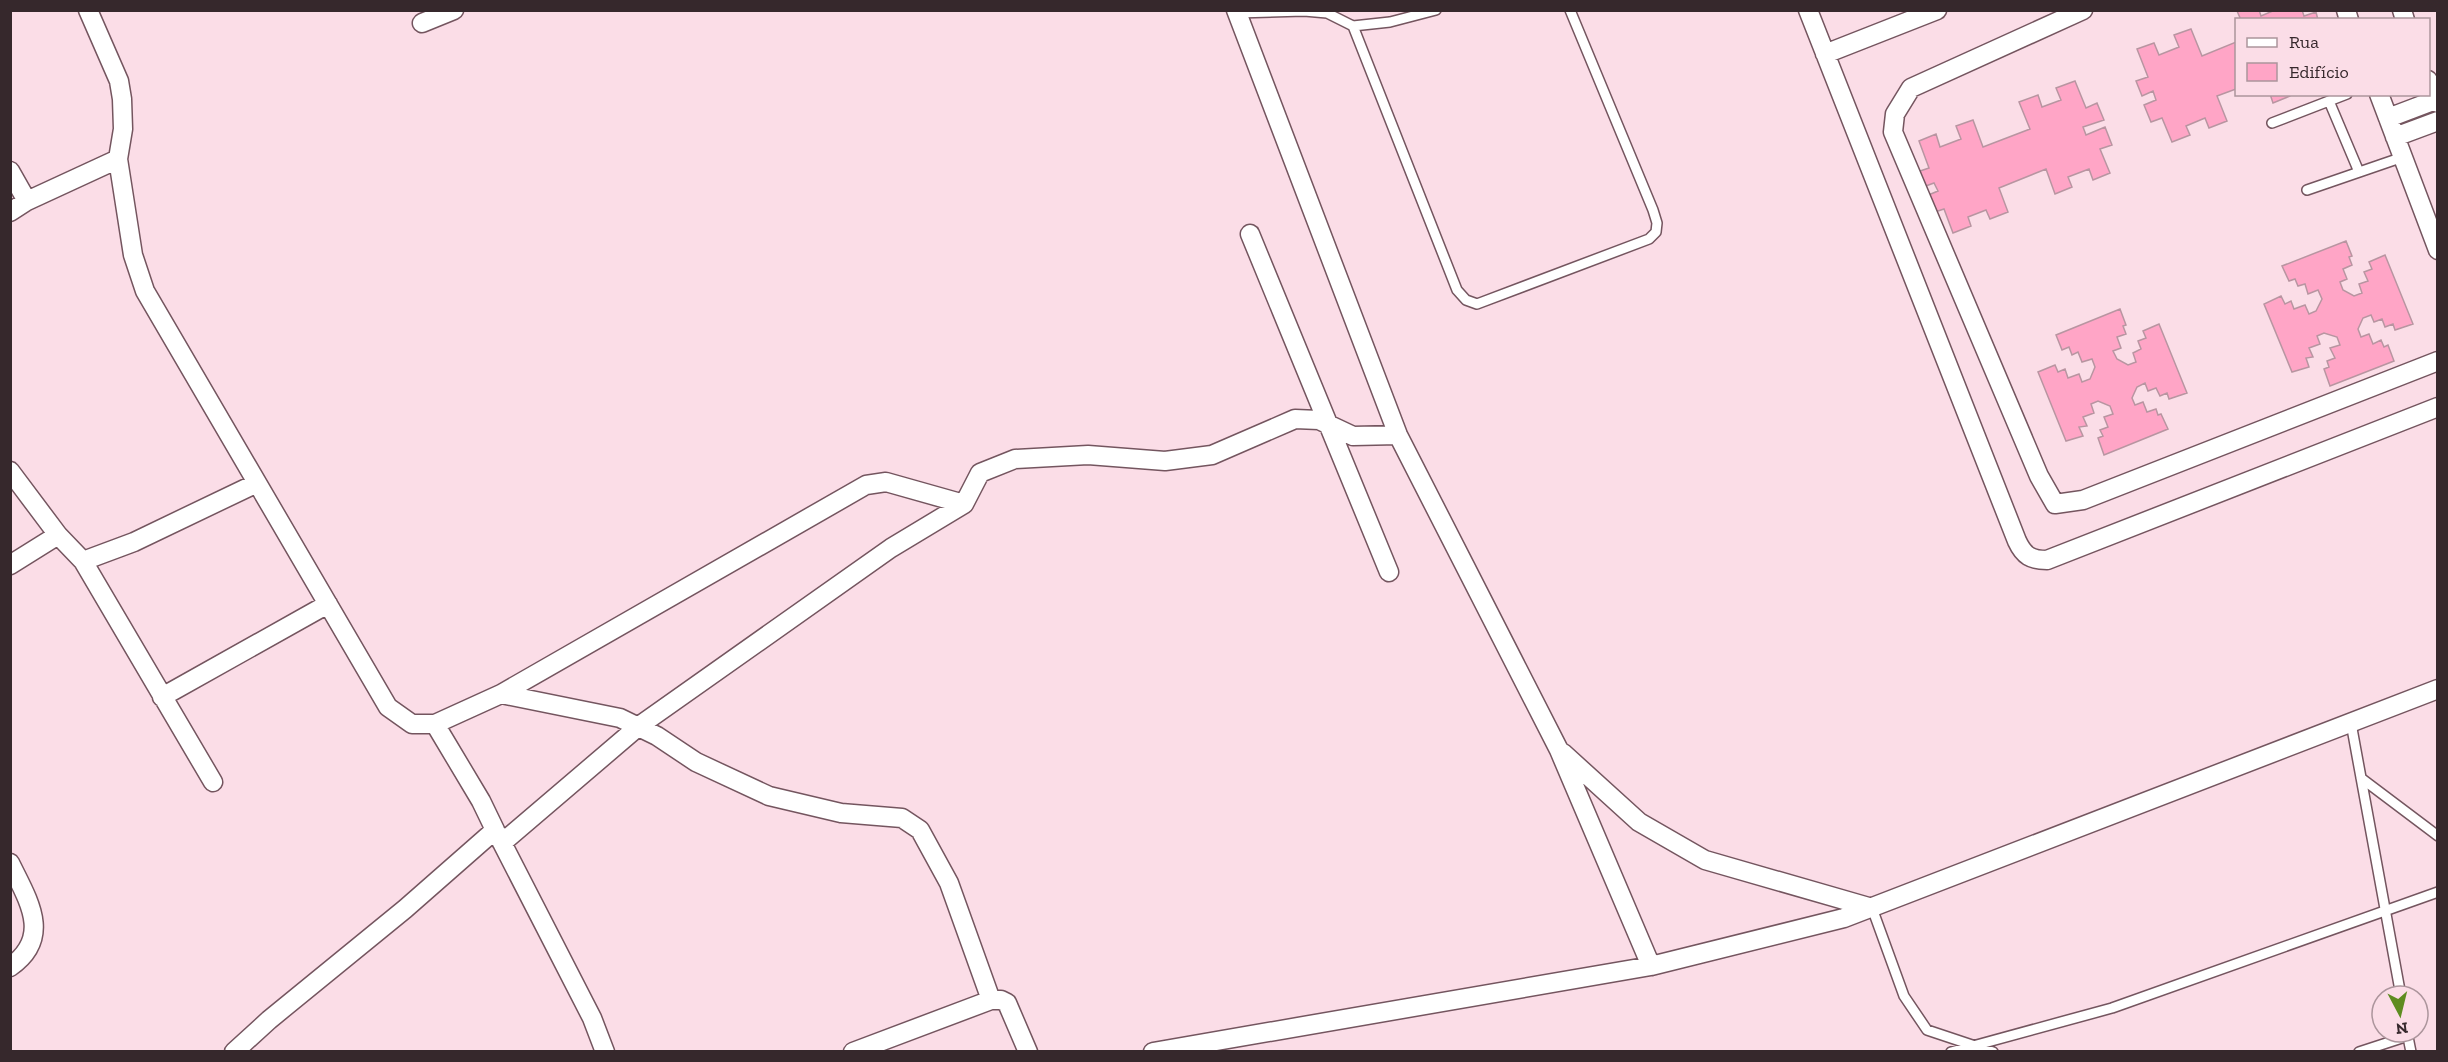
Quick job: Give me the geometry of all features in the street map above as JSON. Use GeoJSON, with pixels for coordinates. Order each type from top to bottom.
{"type":"FeatureCollection","features":[{"type":"Feature","properties":{"kind":"street"},"geometry":{"type":"LineString","coordinates":[[88,10],[119,81],[123,129],[118,159],[133,255],[145,291],[387,708],[412,724],[435,724],[501,694],[866,485],[886,483],[964,504]]}},
{"type":"Feature","properties":{"kind":"street"},"geometry":{"type":"LineString","coordinates":[[422,23],[454,10]]}},
{"type":"Feature","properties":{"kind":"street"},"geometry":{"type":"LineString","coordinates":[[1808,10],[2017,541],[2025,556],[2034,560],[2047,560],[2438,407]]}},
{"type":"Feature","properties":{"kind":"street"},"geometry":{"type":"LineString","coordinates":[[1825,54],[1937,10]]}},
{"type":"Feature","properties":{"kind":"street"},"geometry":{"type":"LineString","coordinates":[[2083,10],[1911,88],[1895,114],[1893,132],[2039,476],[2055,504],[2083,500],[2438,361]]}},
{"type":"Feature","properties":{"kind":"street"},"geometry":{"type":"LineString","coordinates":[[1237,12],[1398,435],[1559,750],[1651,966]]}},
{"type":"Feature","properties":{"kind":"street"},"geometry":{"type":"LineString","coordinates":[[2388,118],[2437,101],[2430,85]]}},
{"type":"Feature","properties":{"kind":"street"},"geometry":{"type":"LineString","coordinates":[[2380,96],[2438,250]]}},
{"type":"Feature","properties":{"kind":"street"},"geometry":{"type":"LineString","coordinates":[[2395,137],[2438,121]]}},
{"type":"Feature","properties":{"kind":"street"},"geometry":{"type":"LineString","coordinates":[[10,212],[27,201],[118,159]]}},
{"type":"Feature","properties":{"kind":"street"},"geometry":{"type":"LineString","coordinates":[[10,171],[27,201]]}},
{"type":"Feature","properties":{"kind":"street"},"geometry":{"type":"LineString","coordinates":[[1250,234],[1389,572]]}},
{"type":"Feature","properties":{"kind":"street"},"geometry":{"type":"LineString","coordinates":[[234,1052],[269,1020],[405,909],[639,726],[891,548],[964,504],[980,473],[1015,459],[1088,455],[1166,461],[1212,455],[1295,420],[1319,420],[1353,436],[1398,435]]}},
{"type":"Feature","properties":{"kind":"street"},"geometry":{"type":"LineString","coordinates":[[10,471],[58,535],[83,561],[213,782]]}},
{"type":"Feature","properties":{"kind":"street"},"geometry":{"type":"LineString","coordinates":[[83,561],[124,547],[256,483]]}},
{"type":"Feature","properties":{"kind":"street"},"geometry":{"type":"LineString","coordinates":[[10,566],[58,535]]}},
{"type":"Feature","properties":{"kind":"street"},"geometry":{"type":"LineString","coordinates":[[162,697],[328,604]]}},
{"type":"Feature","properties":{"kind":"street"},"geometry":{"type":"LineString","coordinates":[[1153,1052],[1206,1047],[1651,966],[1844,918],[2438,689]]}},
{"type":"Feature","properties":{"kind":"street"},"geometry":{"type":"LineString","coordinates":[[501,694],[620,718],[639,726],[696,762],[769,796],[842,813],[902,818],[920,830],[949,883],[991,1000]]}},
{"type":"Feature","properties":{"kind":"street"},"geometry":{"type":"LineString","coordinates":[[435,724],[481,801],[592,1018],[605,1052]]}},
{"type":"Feature","properties":{"kind":"street"},"geometry":{"type":"LineString","coordinates":[[1559,750],[1639,822],[1705,860],[1872,908]]}},
{"type":"Feature","properties":{"kind":"street"},"geometry":{"type":"LineString","coordinates":[[10,863],[30,903],[35,934],[24,957],[10,967]]}},
{"type":"Feature","properties":{"kind":"street"},"geometry":{"type":"LineString","coordinates":[[853,1052],[991,1000],[1001,1000],[1007,1004],[1028,1052]]}},
{"type":"Feature","properties":{"kind":"lane"},"geometry":{"type":"LineString","coordinates":[[1237,12],[1304,10],[1326,13],[1353,26],[1390,22],[1436,10]]}},
{"type":"Feature","properties":{"kind":"lane"},"geometry":{"type":"LineString","coordinates":[[1353,26],[1456,290],[1466,300],[1477,304],[1649,239],[1656,232],[1657,223],[1653,210],[1570,10]]}},
{"type":"Feature","properties":{"kind":"lane"},"geometry":{"type":"LineString","coordinates":[[2272,123],[2342,96]]}},
{"type":"Feature","properties":{"kind":"lane"},"geometry":{"type":"LineString","coordinates":[[2329,101],[2359,172]]}},
{"type":"Feature","properties":{"kind":"lane"},"geometry":{"type":"LineString","coordinates":[[2307,190],[2403,157]]}},
{"type":"Feature","properties":{"kind":"lane"},"geometry":{"type":"LineString","coordinates":[[2351,723],[2398,984]]}},
{"type":"Feature","properties":{"kind":"lane"},"geometry":{"type":"LineString","coordinates":[[2361,778],[2438,836]]}},
{"type":"Feature","properties":{"kind":"lane"},"geometry":{"type":"LineString","coordinates":[[1951,1052],[2112,1008],[2438,892]]}},
{"type":"Feature","properties":{"kind":"lane"},"geometry":{"type":"LineString","coordinates":[[1872,908],[1904,996],[1927,1029],[1993,1052]]}},
{"type":"Feature","properties":{"kind":"lane"},"geometry":{"type":"LineString","coordinates":[[2358,1052],[2380,1044]]}},
{"type":"Feature","properties":{"kind":"building"},"geometry":{"type":"Polygon","coordinates":[[[2259,10],[2261,16],[2275,10],[2302,10],[2304,16],[2316,12],[2318,18],[2240,18],[2237,11],[2259,10]]]}},
{"type":"Feature","properties":{"kind":"building"},"geometry":{"type":"Polygon","coordinates":[[[2191,29],[2202,56],[2235,42],[2235,89],[2217,96],[2227,121],[2209,128],[2205,118],[2186,126],[2190,135],[2172,142],[2162,118],[2151,122],[2144,105],[2156,100],[2153,91],[2142,96],[2136,81],[2148,77],[2137,49],[2154,43],[2159,55],[2179,47],[2174,35],[2191,29]]]}},
{"type":"Feature","properties":{"kind":"building"},"geometry":{"type":"Polygon","coordinates":[[[2075,81],[2086,108],[2097,103],[2104,120],[2083,127],[2086,135],[2105,127],[2112,145],[2100,149],[2110,173],[2093,180],[2089,169],[2068,177],[2072,187],[2055,194],[2046,169],[1999,188],[2008,212],[1990,219],[1986,210],[1968,217],[1971,226],[1953,233],[1944,209],[1932,213],[1926,196],[1938,191],[1934,183],[1923,187],[1917,172],[1929,168],[1919,141],[1936,134],[1940,147],[1961,139],[1956,126],[1973,120],[1983,147],[2030,129],[2019,102],[2038,95],[2042,107],[2061,100],[2056,88],[2075,81]]]}},
{"type":"Feature","properties":{"kind":"building"},"geometry":{"type":"Polygon","coordinates":[[[2271,96],[2290,96],[2273,103],[2271,96]]]}},
{"type":"Feature","properties":{"kind":"building"},"geometry":{"type":"Polygon","coordinates":[[[2346,241],[2352,256],[2349,257],[2352,265],[2343,269],[2347,279],[2340,282],[2343,290],[2354,296],[2362,293],[2359,284],[2368,281],[2364,272],[2372,269],[2369,262],[2385,255],[2413,324],[2395,330],[2393,324],[2385,327],[2382,319],[2374,322],[2371,315],[2363,318],[2358,329],[2361,337],[2369,334],[2373,344],[2381,340],[2384,347],[2388,345],[2394,361],[2330,386],[2324,369],[2329,367],[2327,361],[2335,358],[2330,348],[2340,345],[2337,337],[2324,333],[2317,336],[2320,344],[2309,348],[2313,357],[2306,358],[2309,367],[2292,372],[2264,304],[2281,296],[2285,304],[2291,301],[2294,309],[2305,305],[2309,314],[2316,311],[2322,299],[2318,290],[2308,294],[2305,284],[2298,286],[2295,279],[2289,281],[2282,266],[2346,241]]]}},
{"type":"Feature","properties":{"kind":"building"},"geometry":{"type":"Polygon","coordinates":[[[2120,309],[2126,325],[2123,326],[2126,334],[2117,337],[2121,348],[2113,351],[2117,359],[2128,365],[2136,362],[2133,353],[2141,349],[2138,341],[2146,338],[2143,331],[2159,324],[2187,393],[2169,399],[2167,393],[2160,396],[2156,388],[2148,391],[2145,383],[2137,387],[2132,398],[2135,405],[2143,402],[2147,412],[2156,409],[2168,429],[2104,455],[2098,438],[2103,436],[2100,430],[2108,427],[2104,417],[2113,414],[2110,406],[2098,401],[2091,404],[2094,413],[2083,417],[2087,426],[2079,427],[2083,436],[2066,441],[2038,372],[2055,365],[2058,372],[2065,369],[2068,378],[2079,374],[2082,382],[2090,379],[2095,367],[2092,359],[2082,362],[2078,352],[2072,355],[2069,347],[2062,350],[2056,335],[2120,309]]]}}]}
